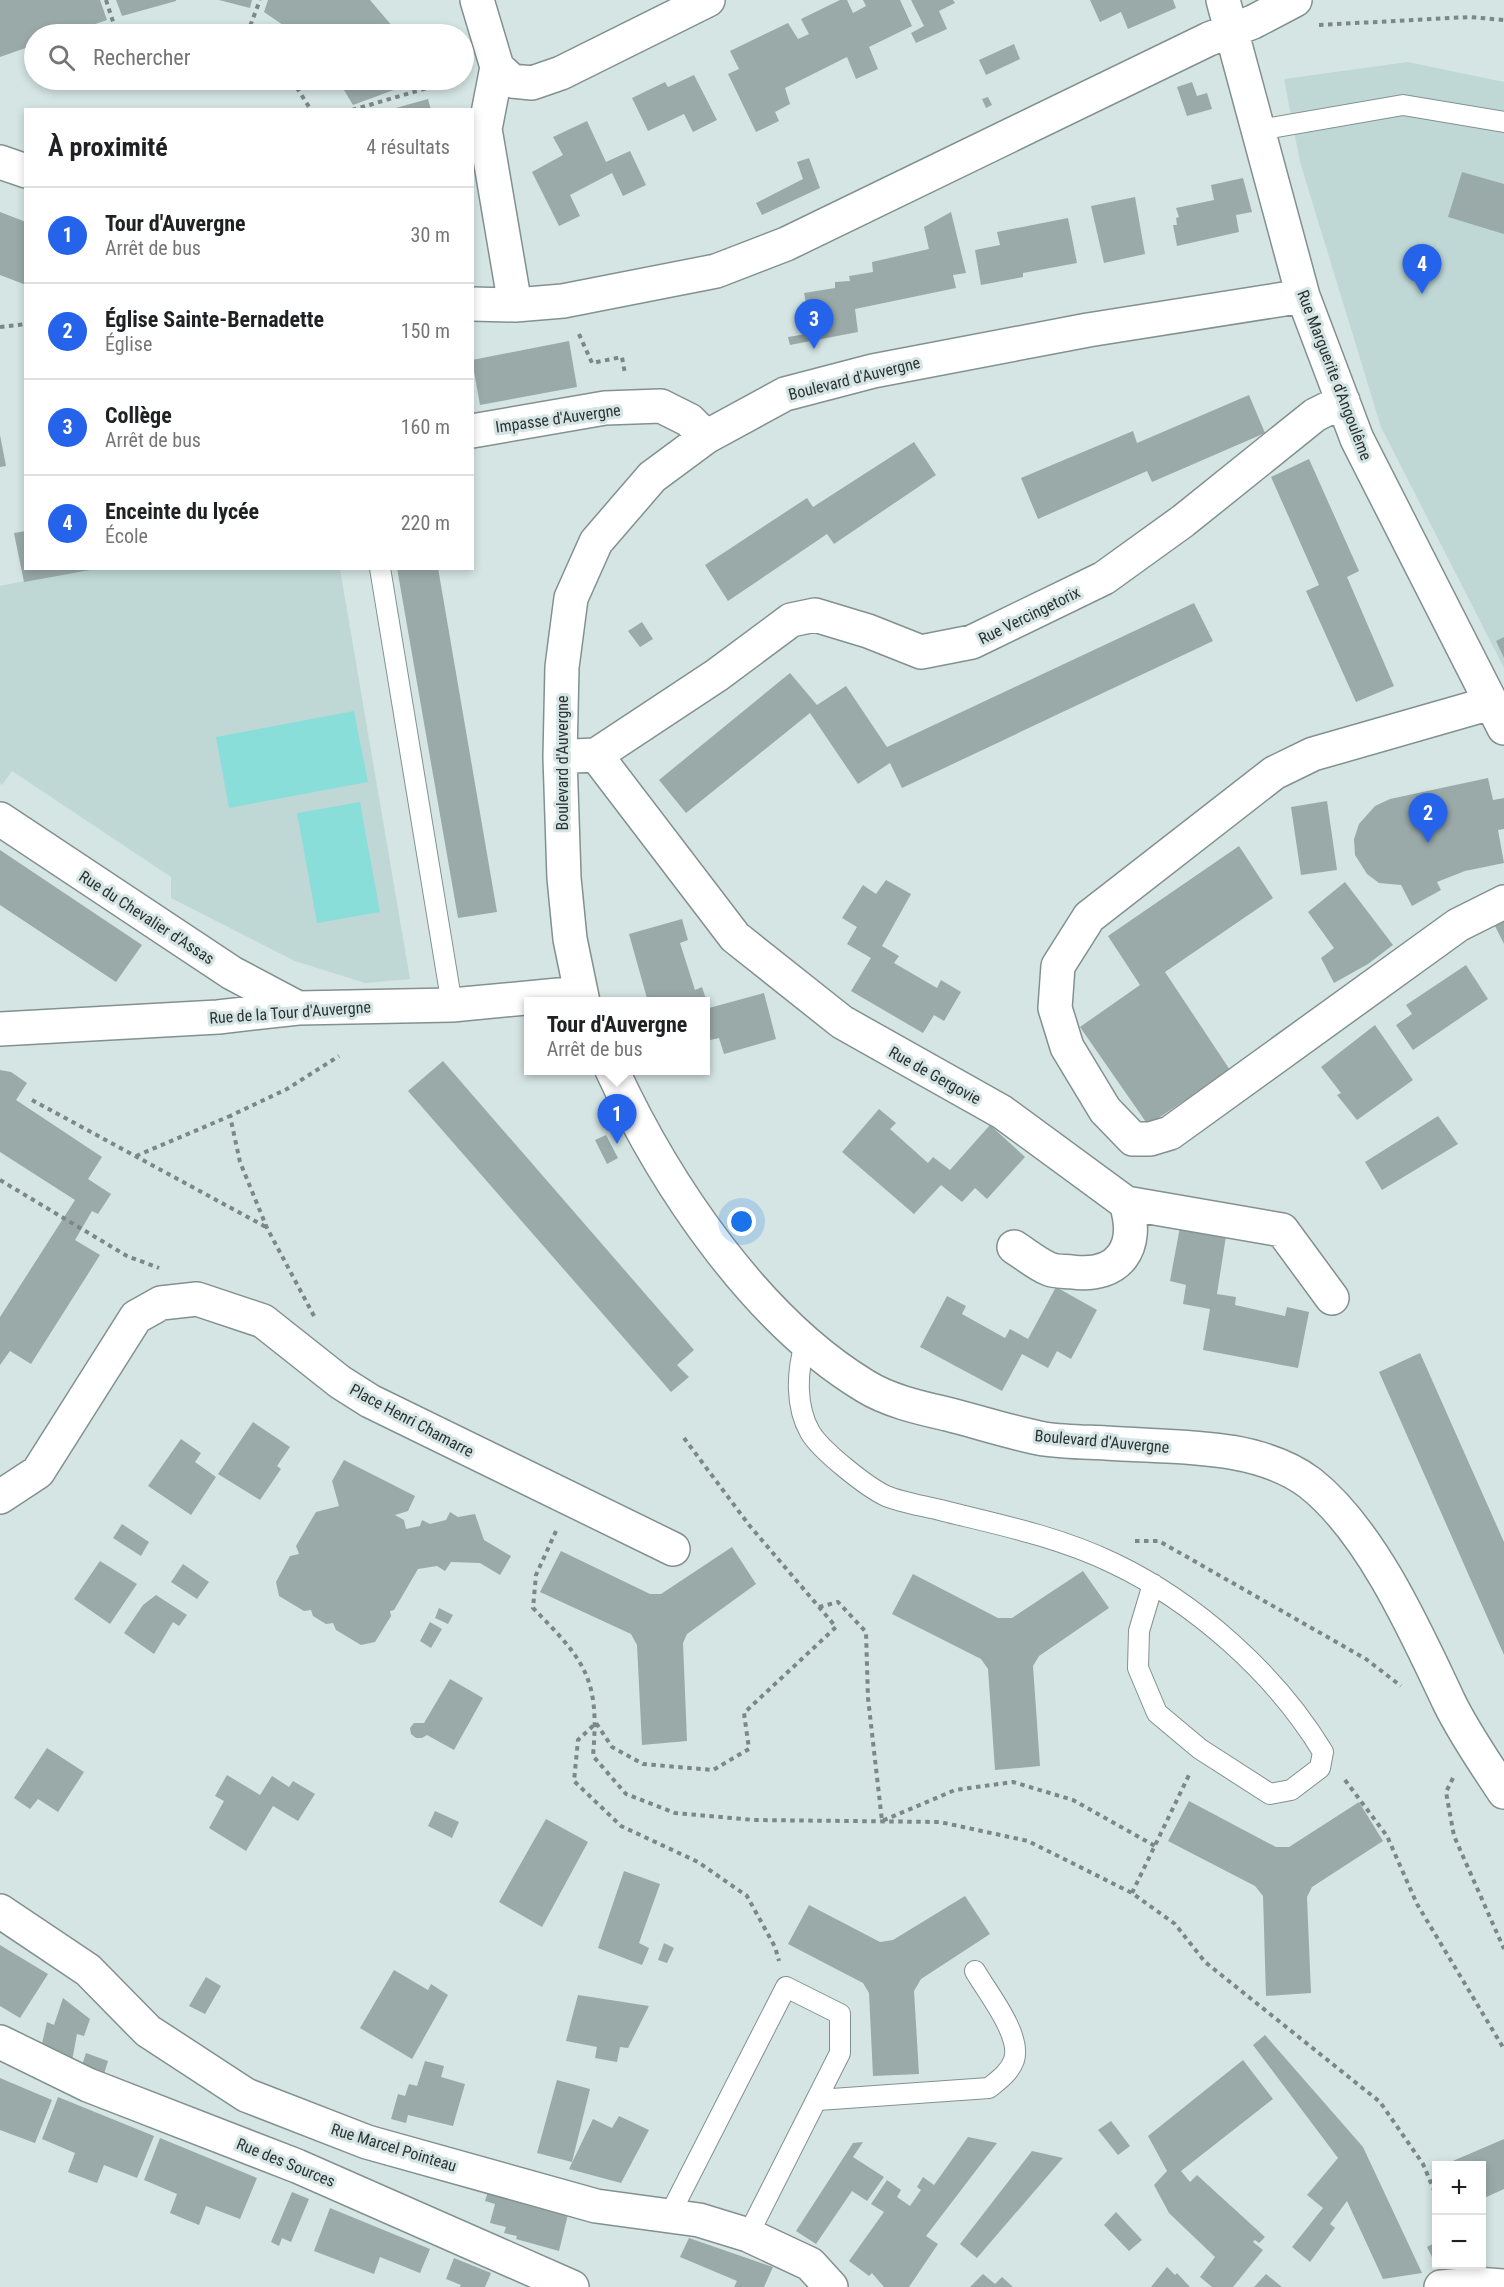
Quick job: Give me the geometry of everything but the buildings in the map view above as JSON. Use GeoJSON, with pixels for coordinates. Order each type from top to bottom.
{"type":"FeatureCollection","features":[{"type":"Feature","properties":{"kind":"street"},"geometry":{"type":"LineString","coordinates":[[477,0],[497,67],[485,129],[515,305]]}},
{"type":"Feature","properties":{"kind":"street"},"geometry":{"type":"LineString","coordinates":[[497,67],[512,81],[532,83],[561,73],[708,0]]}},
{"type":"Feature","properties":{"kind":"street"},"geometry":{"type":"LineString","coordinates":[[474,304],[515,305],[563,301],[716,270],[786,244],[1227,15],[1253,22],[1305,12]]}},
{"type":"Feature","properties":{"kind":"street","name":"Rue Marguerite d'Angoulême"},"geometry":{"type":"LineString","coordinates":[[1227,15],[1303,296],[1357,439],[1498,716]]}},
{"type":"Feature","properties":{"kind":"street"},"geometry":{"type":"LineString","coordinates":[[0,162],[24,170]]}},
{"type":"Feature","properties":{"kind":"street","name":"Boulevard d'Auvergne"},"geometry":{"type":"LineString","coordinates":[[581,997],[570,939],[564,878],[560,757],[562,667],[570,598],[596,542],[652,477],[706,437],[785,394],[873,371],[1088,330],[1303,296]]}},
{"type":"Feature","properties":{"kind":"street","name":"Rue Vercingetorix"},"geometry":{"type":"LineString","coordinates":[[596,755],[717,675],[791,620],[815,615],[868,631],[921,652],[982,638],[1104,578],[1183,521],[1315,415],[1343,401]]}},
{"type":"Feature","properties":{"kind":"street","name":"Impasse d'Auvergne"},"geometry":{"type":"LineString","coordinates":[[474,431],[605,408],[661,406],[689,420],[706,437]]}},
{"type":"Feature","properties":{"kind":"street"},"geometry":{"type":"LineString","coordinates":[[1498,716],[1313,754],[1274,773],[1089,917],[1058,966],[1055,1008],[1067,1047],[1105,1110],[1134,1139],[1150,1139],[1170,1133],[1458,925],[1504,902]]}},
{"type":"Feature","properties":{"kind":"street"},"geometry":{"type":"LineString","coordinates":[[560,757],[596,755]]}},
{"type":"Feature","properties":{"kind":"street","name":"Rue de Gergovie"},"geometry":{"type":"LineString","coordinates":[[596,755],[735,937],[842,1022],[1002,1112],[1126,1203],[1282,1230],[1332,1298]]}},
{"type":"Feature","properties":{"kind":"street","name":"Rue du Chevalier d'Assas"},"geometry":{"type":"LineString","coordinates":[[0,819],[232,973],[298,1008]]}},
{"type":"Feature","properties":{"kind":"street","name":"Rue de la Tour d'Auvergne"},"geometry":{"type":"LineString","coordinates":[[0,1029],[218,1017],[298,1008],[452,1005],[524,1001]]}},
{"type":"Feature","properties":{"kind":"street","name":"Boulevard d'Auvergne"},"geometry":{"type":"LineString","coordinates":[[614,1075],[634,1119],[688,1204],[757,1294],[806,1344],[867,1388],[922,1408],[1045,1439],[1234,1452],[1268,1460],[1309,1482],[1346,1518],[1365,1546],[1421,1643],[1449,1702],[1504,1792]]}},
{"type":"Feature","properties":{"kind":"street"},"geometry":{"type":"LineString","coordinates":[[1014,1247],[1051,1270],[1086,1274],[1113,1267],[1127,1250],[1132,1222],[1126,1203]]}},
{"type":"Feature","properties":{"kind":"street","name":"Place Henri Chamarre"},"geometry":{"type":"LineString","coordinates":[[0,1497],[38,1472],[136,1317],[161,1303],[197,1299],[263,1321],[340,1382],[370,1401],[673,1549]]}},
{"type":"Feature","properties":{"kind":"street","name":"Rue Marcel Pointeau"},"geometry":{"type":"LineString","coordinates":[[0,1911],[88,1971],[148,2031],[246,2095],[367,2142],[596,2206],[699,2220],[748,2235],[810,2264],[831,2287]]}},
{"type":"Feature","properties":{"kind":"street","name":"Rue des Sources"},"geometry":{"type":"LineString","coordinates":[[0,2042],[88,2085],[297,2166],[572,2287]]}},
{"type":"Feature","properties":{"kind":"street"},"geometry":{"type":"LineString","coordinates":[[1442,2287],[1474,2284],[1504,2286]]}},
{"type":"Feature","properties":{"kind":"lane"},"geometry":{"type":"LineString","coordinates":[[1258,130],[1403,105],[1504,122]]}},
{"type":"Feature","properties":{"kind":"lane"},"geometry":{"type":"LineString","coordinates":[[380,570],[452,1005]]}},
{"type":"Feature","properties":{"kind":"lane"},"geometry":{"type":"LineString","coordinates":[[806,1344],[798,1367],[800,1399],[810,1432],[845,1468],[886,1496],[1065,1542],[1153,1584],[1232,1641],[1311,1731],[1323,1752],[1320,1768],[1291,1790],[1270,1794],[1200,1749],[1157,1713],[1138,1668],[1139,1631],[1153,1584]]}},
{"type":"Feature","properties":{"kind":"lane"},"geometry":{"type":"LineString","coordinates":[[818,2100],[989,2088],[1004,2077],[1014,2060],[1013,2034],[975,1971]]}},
{"type":"Feature","properties":{"kind":"lane"},"geometry":{"type":"LineString","coordinates":[[669,2216],[786,1987],[840,2013],[840,2053],[748,2235]]}},
{"type":"Feature","properties":{"kind":"path"},"geometry":{"type":"LineString","coordinates":[[106,0],[114,24]]}},
{"type":"Feature","properties":{"kind":"path"},"geometry":{"type":"LineString","coordinates":[[251,24],[260,0]]}},
{"type":"Feature","properties":{"kind":"path"},"geometry":{"type":"LineString","coordinates":[[1305,12],[1504,20]]}},
{"type":"Feature","properties":{"kind":"path"},"geometry":{"type":"LineString","coordinates":[[298,90],[310,108]]}},
{"type":"Feature","properties":{"kind":"path"},"geometry":{"type":"LineString","coordinates":[[359,108],[421,90]]}},
{"type":"Feature","properties":{"kind":"path"},"geometry":{"type":"LineString","coordinates":[[0,327],[24,324]]}},
{"type":"Feature","properties":{"kind":"path"},"geometry":{"type":"LineString","coordinates":[[592,363],[622,357],[625,374],[616,376]]}},
{"type":"Feature","properties":{"kind":"path"},"geometry":{"type":"LineString","coordinates":[[135,1156],[287,1089],[339,1056]]}},
{"type":"Feature","properties":{"kind":"path"},"geometry":{"type":"LineString","coordinates":[[32,1100],[267,1228]]}},
{"type":"Feature","properties":{"kind":"path"},"geometry":{"type":"LineString","coordinates":[[230,1116],[240,1162],[267,1228],[316,1319]]}},
{"type":"Feature","properties":{"kind":"path"},"geometry":{"type":"LineString","coordinates":[[0,1180],[127,1256],[168,1271]]}},
{"type":"Feature","properties":{"kind":"path"},"geometry":{"type":"LineString","coordinates":[[596,1723],[612,1747],[643,1764],[713,1770],[749,1749],[744,1713],[836,1627],[749,1525],[684,1438]]}},
{"type":"Feature","properties":{"kind":"path"},"geometry":{"type":"LineString","coordinates":[[570,1500],[536,1575],[533,1608],[570,1646],[590,1679],[596,1723],[593,1756],[626,1794],[675,1813],[754,1820],[940,1822],[1028,1841],[1132,1893],[1175,1924],[1205,1962],[1380,2102],[1423,2164],[1432,2184]]}},
{"type":"Feature","properties":{"kind":"path"},"geometry":{"type":"LineString","coordinates":[[1124,1541],[1159,1541],[1366,1659],[1402,1687],[1449,1702]]}},
{"type":"Feature","properties":{"kind":"path"},"geometry":{"type":"LineString","coordinates":[[819,1607],[838,1602],[866,1632],[868,1698],[882,1821]]}},
{"type":"Feature","properties":{"kind":"path"},"geometry":{"type":"LineString","coordinates":[[596,1723],[578,1740],[574,1781],[621,1826],[698,1862],[747,1896],[776,1947],[786,1987]]}},
{"type":"Feature","properties":{"kind":"path"},"geometry":{"type":"LineString","coordinates":[[1132,1893],[1200,1749]]}},
{"type":"Feature","properties":{"kind":"path"},"geometry":{"type":"LineString","coordinates":[[1323,1752],[1387,1836],[1417,1904],[1504,2049]]}},
{"type":"Feature","properties":{"kind":"path"},"geometry":{"type":"LineString","coordinates":[[1480,1754],[1463,1763],[1453,1777],[1446,1792],[1447,1809],[1454,1836],[1504,1949]]}},
{"type":"Feature","properties":{"kind":"path"},"geometry":{"type":"LineString","coordinates":[[882,1821],[954,1790],[1013,1782],[1073,1800],[1155,1846]]}},
{"type":"Feature","properties":{"kind":"shaded area"},"geometry":{"type":"Polygon","coordinates":[[[1408,62],[1504,82],[1504,668],[1381,427],[1300,162],[1284,79],[1408,62]]]}},
{"type":"Feature","properties":{"kind":"shaded area"},"geometry":{"type":"Polygon","coordinates":[[[14,533],[24,562],[24,570],[340,570],[410,979],[365,983],[295,961],[171,898],[171,877],[12,771],[2,785],[0,783],[0,586],[24,581],[14,533]]]}},
{"type":"Feature","properties":{"kind":"shaded area"},"geometry":{"type":"Polygon","coordinates":[[[354,711],[368,782],[229,808],[216,737],[354,711]]]}},
{"type":"Feature","properties":{"kind":"shaded area"},"geometry":{"type":"Polygon","coordinates":[[[360,802],[380,912],[317,923],[297,813],[360,802]]]}},
{"type":"Feature","properties":{"kind":"place","name":"Enceinte du lycée"},"geometry":{"type":"Point","coordinates":[1422,294]}},
{"type":"Feature","properties":{"kind":"place","name":"Collège"},"geometry":{"type":"Point","coordinates":[814,349]}},
{"type":"Feature","properties":{"kind":"place","name":"Église Sainte-Bernadette"},"geometry":{"type":"Point","coordinates":[1428,843]}},
{"type":"Feature","properties":{"kind":"place","name":"Tour d'Auvergne"},"geometry":{"type":"Point","coordinates":[617,1144]}}]}
